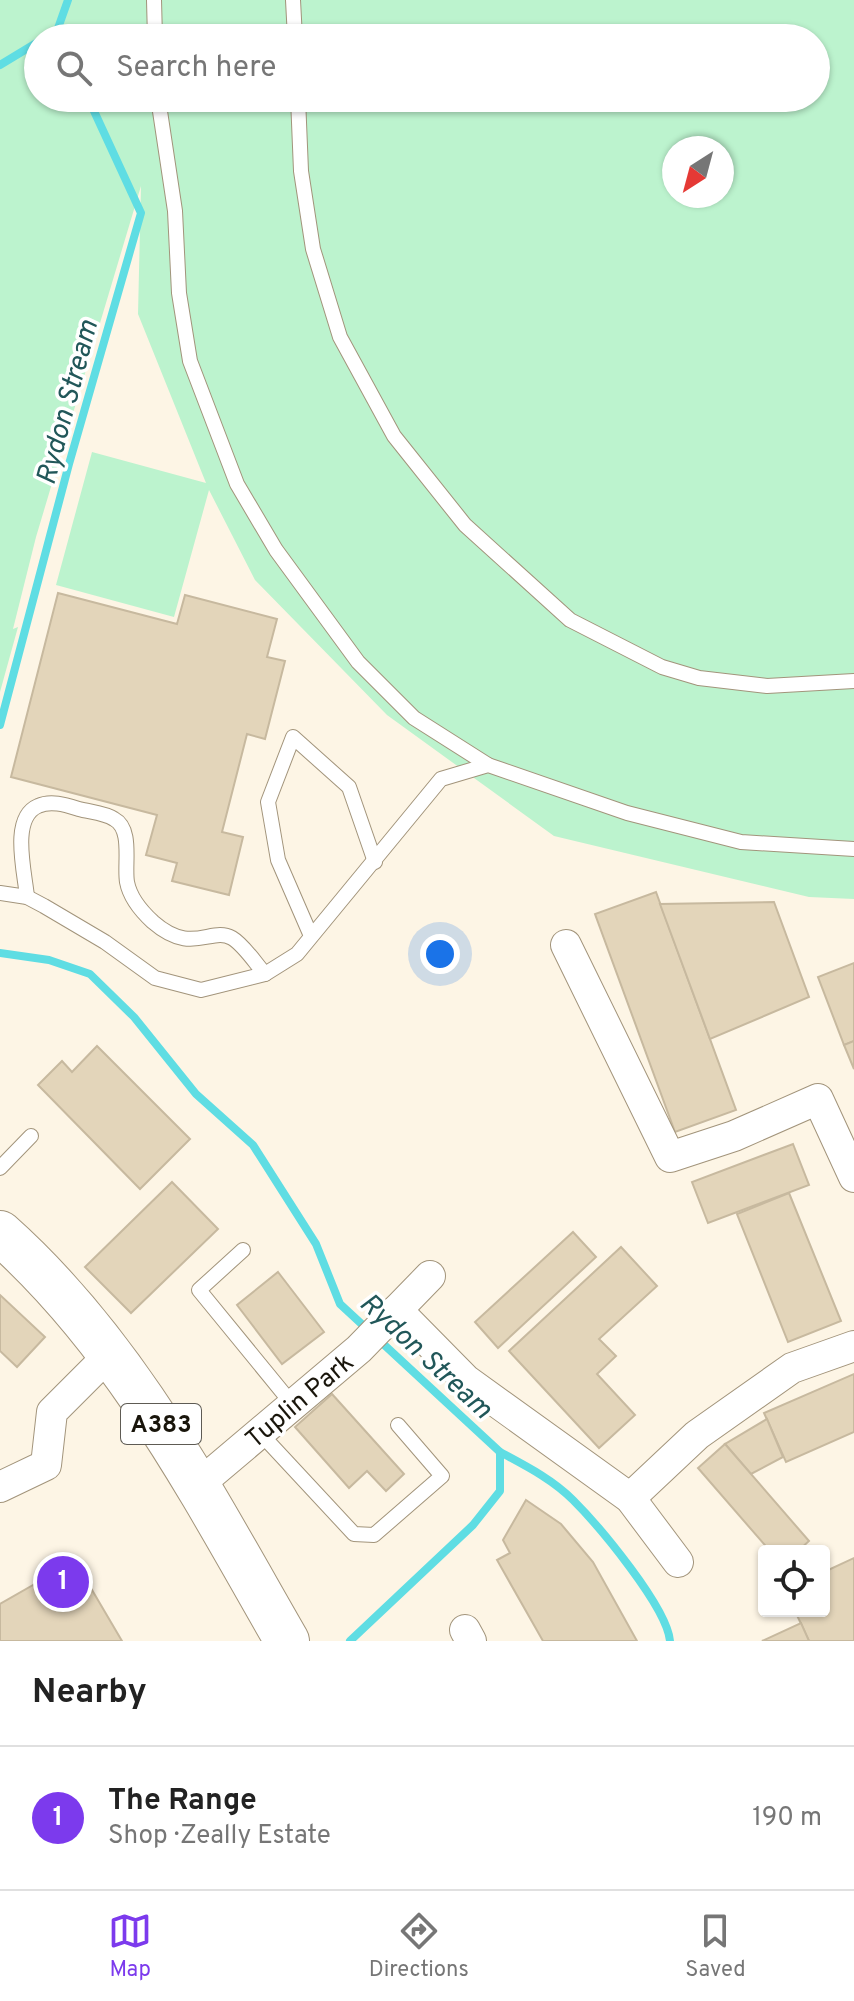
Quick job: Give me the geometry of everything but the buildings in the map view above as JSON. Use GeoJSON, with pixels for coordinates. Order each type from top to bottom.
{"type":"FeatureCollection","features":[{"type":"Feature","properties":{"kind":"main road","name":"A383"},"geometry":{"type":"LineString","coordinates":[[0,1233],[24,1254],[110,1354],[158,1418],[287,1641]]}},
{"type":"Feature","properties":{"kind":"street"},"geometry":{"type":"LineString","coordinates":[[566,945],[670,1157],[734,1136],[818,1099],[854,1177]]}},
{"type":"Feature","properties":{"kind":"street","name":"Tuplin Park"},"geometry":{"type":"LineString","coordinates":[[198,1485],[359,1349],[430,1276]]}},
{"type":"Feature","properties":{"kind":"street"},"geometry":{"type":"LineString","coordinates":[[397,1310],[466,1380],[630,1498],[678,1562]]}},
{"type":"Feature","properties":{"kind":"street"},"geometry":{"type":"LineString","coordinates":[[630,1498],[697,1435],[792,1368],[854,1346]]}},
{"type":"Feature","properties":{"kind":"street"},"geometry":{"type":"LineString","coordinates":[[0,1487],[46,1465],[52,1412],[110,1354]]}},
{"type":"Feature","properties":{"kind":"lane"},"geometry":{"type":"LineString","coordinates":[[154,0],[155,24]]}},
{"type":"Feature","properties":{"kind":"lane"},"geometry":{"type":"LineString","coordinates":[[293,0],[294,24]]}},
{"type":"Feature","properties":{"kind":"lane"},"geometry":{"type":"LineString","coordinates":[[160,112],[175,211],[179,293],[190,361],[237,484],[276,550],[358,662],[414,718],[488,765],[627,813],[741,842],[854,849]]}},
{"type":"Feature","properties":{"kind":"lane"},"geometry":{"type":"LineString","coordinates":[[299,112],[301,171],[313,249],[340,337],[394,436],[465,525],[570,620],[662,667],[699,678],[767,686],[854,681]]}},
{"type":"Feature","properties":{"kind":"lane"},"geometry":{"type":"LineString","coordinates":[[311,936],[278,860],[268,802],[293,737],[349,787],[375,862]]}},
{"type":"Feature","properties":{"kind":"lane"},"geometry":{"type":"LineString","coordinates":[[0,893],[27,897],[105,942],[155,978],[201,990],[265,974],[297,954],[441,779],[488,765]]}},
{"type":"Feature","properties":{"kind":"lane"},"geometry":{"type":"LineString","coordinates":[[27,897],[22,827],[29,811],[41,804],[58,803],[115,819],[125,830],[128,883],[135,903],[144,913],[172,935],[191,941],[222,935],[234,939],[265,974]]}},
{"type":"Feature","properties":{"kind":"lane"},"geometry":{"type":"LineString","coordinates":[[0,1168],[31,1136]]}},
{"type":"Feature","properties":{"kind":"lane"},"geometry":{"type":"LineString","coordinates":[[243,1250],[199,1290],[293,1405]]}},
{"type":"Feature","properties":{"kind":"lane"},"geometry":{"type":"LineString","coordinates":[[261,1434],[354,1534],[374,1535],[442,1476],[398,1425]]}},
{"type":"Feature","properties":{"kind":"green space"},"geometry":{"type":"Polygon","coordinates":[[[0,0],[854,0],[854,899],[809,897],[554,836],[387,715],[255,580],[209,490],[174,617],[56,585],[92,452],[206,483],[138,314],[141,186],[36,537],[13,629],[18,627],[0,692],[0,0]]]}},
{"type":"Feature","properties":{"kind":"waterway","name":"Rydon Stream"},"geometry":{"type":"LineString","coordinates":[[59,24],[68,0]]}},
{"type":"Feature","properties":{"kind":"waterway"},"geometry":{"type":"LineString","coordinates":[[0,65],[24,50]]}},
{"type":"Feature","properties":{"kind":"waterway","name":"Rydon Stream"},"geometry":{"type":"LineString","coordinates":[[0,725],[69,464],[141,213],[94,112]]}},
{"type":"Feature","properties":{"kind":"waterway","name":"Rydon Stream"},"geometry":{"type":"LineString","coordinates":[[0,953],[49,960],[90,974],[134,1017],[196,1094],[253,1145],[316,1244],[340,1304],[500,1452],[500,1491],[473,1525],[350,1641]]}},
{"type":"Feature","properties":{"kind":"waterway"},"geometry":{"type":"LineString","coordinates":[[500,1452],[548,1479],[585,1512],[645,1588],[666,1626],[670,1641]]}},
{"type":"Feature","properties":{"kind":"place","name":"The Range"},"geometry":{"type":"Point","coordinates":[63,1582]}}]}
